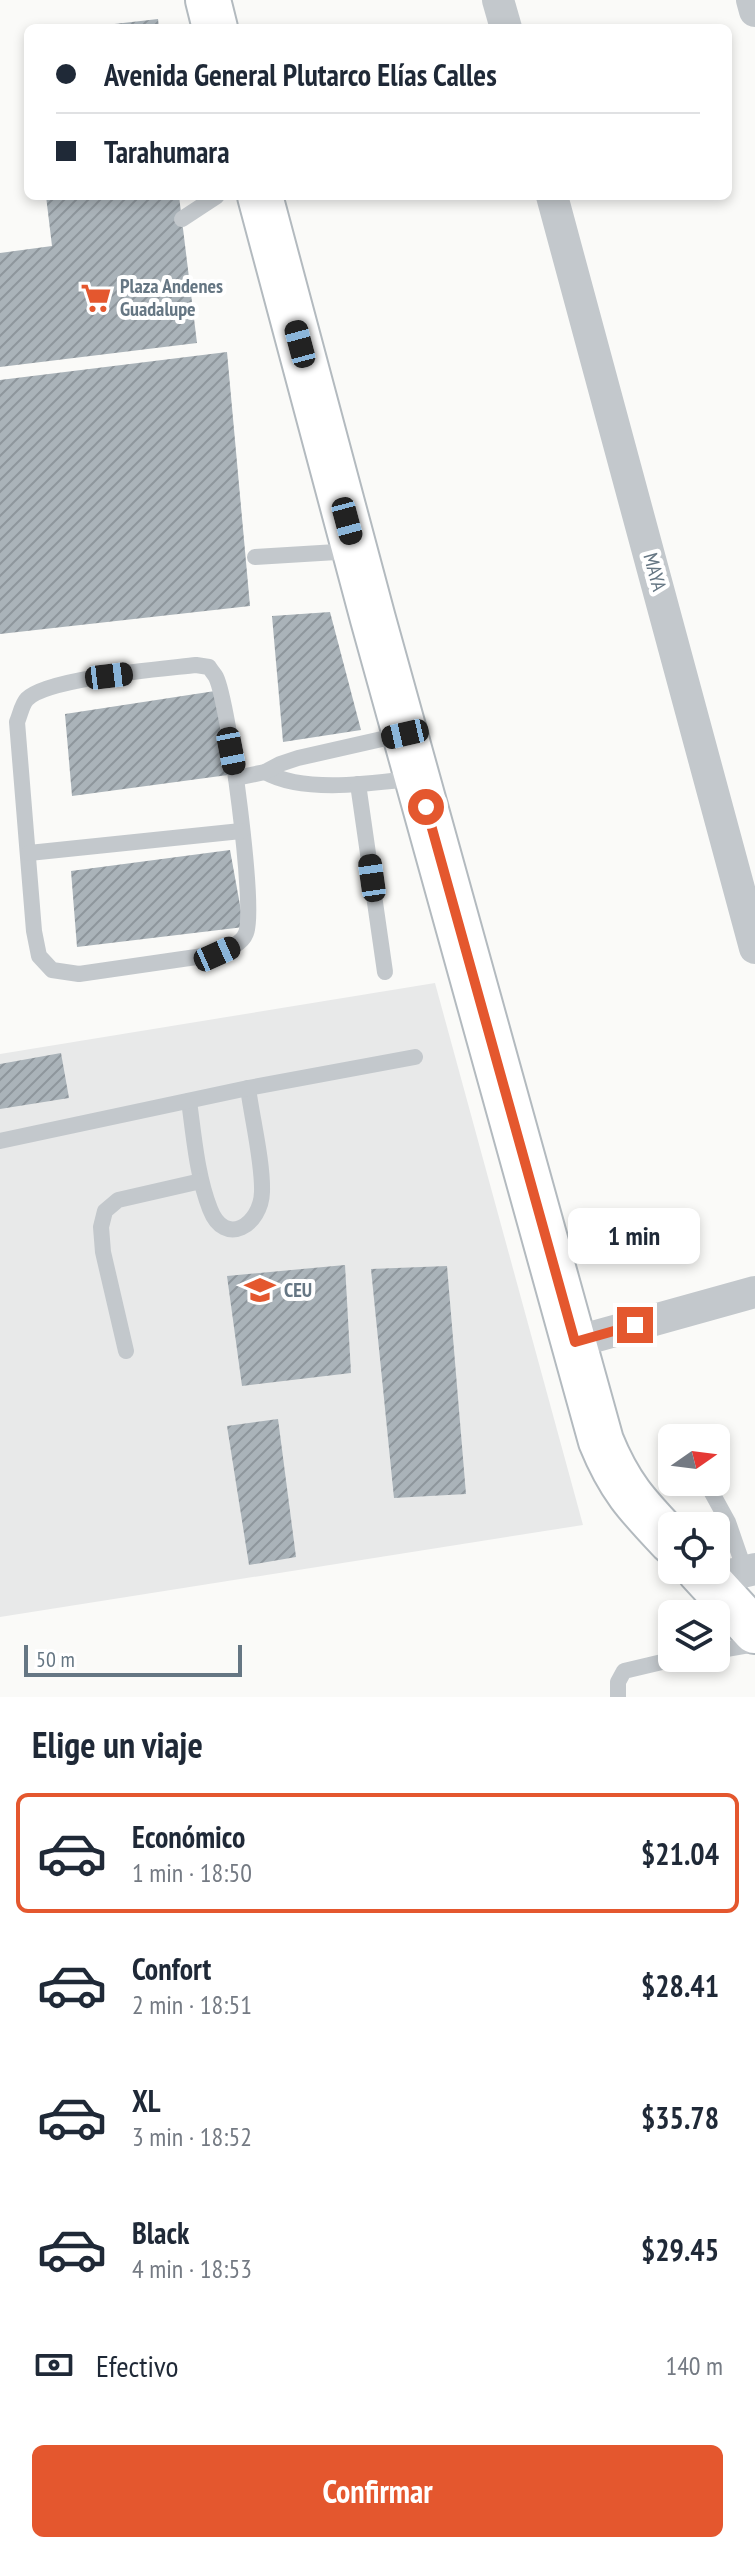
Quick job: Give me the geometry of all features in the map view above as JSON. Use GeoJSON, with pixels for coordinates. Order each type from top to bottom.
{"type":"FeatureCollection","features":[{"type":"Feature","properties":{"kind":"street"},"geometry":{"type":"LineString","coordinates":[[208,0],[214,24]]}},
{"type":"Feature","properties":{"kind":"street"},"geometry":{"type":"LineString","coordinates":[[498,0],[505,24]]}},
{"type":"Feature","properties":{"kind":"street"},"geometry":{"type":"LineString","coordinates":[[752,0],[755,11]]}},
{"type":"Feature","properties":{"kind":"street"},"geometry":{"type":"LineString","coordinates":[[261,200],[601,1441],[613,1471],[630,1497],[658,1527]]}},
{"type":"Feature","properties":{"kind":"street","name":"MAYA"},"geometry":{"type":"LineString","coordinates":[[553,200],[755,948]]}},
{"type":"Feature","properties":{"kind":"street"},"geometry":{"type":"LineString","coordinates":[[575,1342],[755,1292]]}},
{"type":"Feature","properties":{"kind":"street"},"geometry":{"type":"LineString","coordinates":[[730,1578],[755,1631]]}},
{"type":"Feature","properties":{"kind":"lane"},"geometry":{"type":"LineString","coordinates":[[182,219],[211,200]]}},
{"type":"Feature","properties":{"kind":"lane"},"geometry":{"type":"LineString","coordinates":[[255,557],[355,551]]}},
{"type":"Feature","properties":{"kind":"lane"},"geometry":{"type":"LineString","coordinates":[[196,665],[209,667],[216,676],[236,778],[249,907],[246,934],[235,946],[217,954],[79,974],[52,970],[39,956],[34,931],[17,722],[26,700],[47,688],[196,665]]}},
{"type":"Feature","properties":{"kind":"lane"},"geometry":{"type":"LineString","coordinates":[[236,778],[265,772],[298,758],[405,734]]}},
{"type":"Feature","properties":{"kind":"lane"},"geometry":{"type":"LineString","coordinates":[[265,772],[279,780],[299,783],[358,784],[418,778]]}},
{"type":"Feature","properties":{"kind":"lane"},"geometry":{"type":"LineString","coordinates":[[358,784],[385,972]]}},
{"type":"Feature","properties":{"kind":"lane"},"geometry":{"type":"LineString","coordinates":[[29,853],[241,831]]}},
{"type":"Feature","properties":{"kind":"lane"},"geometry":{"type":"LineString","coordinates":[[0,1141],[248,1088],[415,1057]]}},
{"type":"Feature","properties":{"kind":"lane"},"geometry":{"type":"LineString","coordinates":[[189,1101],[201,1181],[211,1213],[221,1226],[233,1230],[247,1226],[259,1213],[262,1191],[248,1088]]}},
{"type":"Feature","properties":{"kind":"lane"},"geometry":{"type":"LineString","coordinates":[[126,1351],[103,1252],[101,1227],[105,1211],[118,1200],[201,1181]]}},
{"type":"Feature","properties":{"kind":"lane"},"geometry":{"type":"LineString","coordinates":[[730,1648],[755,1644]]}},
{"type":"Feature","properties":{"kind":"lane"},"geometry":{"type":"LineString","coordinates":[[618,1697],[618,1682],[624,1671],[658,1663]]}},
{"type":"Feature","properties":{"kind":"shaded area","name":"CEU"},"geometry":{"type":"Polygon","coordinates":[[[435,983],[583,1525],[0,1617],[0,1054],[435,983]]]}},
{"type":"Feature","properties":{"kind":"building"},"geometry":{"type":"Polygon","coordinates":[[[158,19],[159,24],[114,24],[158,19]]]}},
{"type":"Feature","properties":{"kind":"building","name":"Plaza Andenes Guadalupe"},"geometry":{"type":"Polygon","coordinates":[[[46,200],[179,200],[197,343],[0,367],[0,253],[52,246],[46,200]]]}},
{"type":"Feature","properties":{"kind":"building"},"geometry":{"type":"Polygon","coordinates":[[[227,352],[250,606],[0,634],[0,380],[227,352]]]}},
{"type":"Feature","properties":{"kind":"building"},"geometry":{"type":"Polygon","coordinates":[[[330,612],[361,730],[283,742],[272,616],[330,612]]]}},
{"type":"Feature","properties":{"kind":"building"},"geometry":{"type":"Polygon","coordinates":[[[215,691],[228,775],[72,796],[65,714],[215,691]]]}},
{"type":"Feature","properties":{"kind":"building"},"geometry":{"type":"Polygon","coordinates":[[[230,850],[244,927],[77,947],[71,871],[230,850]]]}},
{"type":"Feature","properties":{"kind":"building"},"geometry":{"type":"Polygon","coordinates":[[[61,1053],[69,1098],[0,1109],[0,1064],[61,1053]]]}},
{"type":"Feature","properties":{"kind":"building"},"geometry":{"type":"Polygon","coordinates":[[[345,1265],[351,1373],[242,1386],[227,1276],[345,1265]]]}},
{"type":"Feature","properties":{"kind":"building"},"geometry":{"type":"Polygon","coordinates":[[[447,1266],[466,1494],[394,1498],[371,1269],[447,1266]]]}},
{"type":"Feature","properties":{"kind":"building"},"geometry":{"type":"Polygon","coordinates":[[[278,1419],[296,1557],[249,1565],[227,1426],[278,1419]]]}},
{"type":"Feature","properties":{"kind":"place","name":"Plaza Andenes Guadalupe"},"geometry":{"type":"Point","coordinates":[96,298]}},
{"type":"Feature","properties":{"kind":"place","name":"CEU"},"geometry":{"type":"Point","coordinates":[260,1290]}},
{"type":"Feature","properties":{"kind":"route"},"geometry":{"type":"LineString","coordinates":[[426,807],[575,1342],[635,1325]]}}]}
